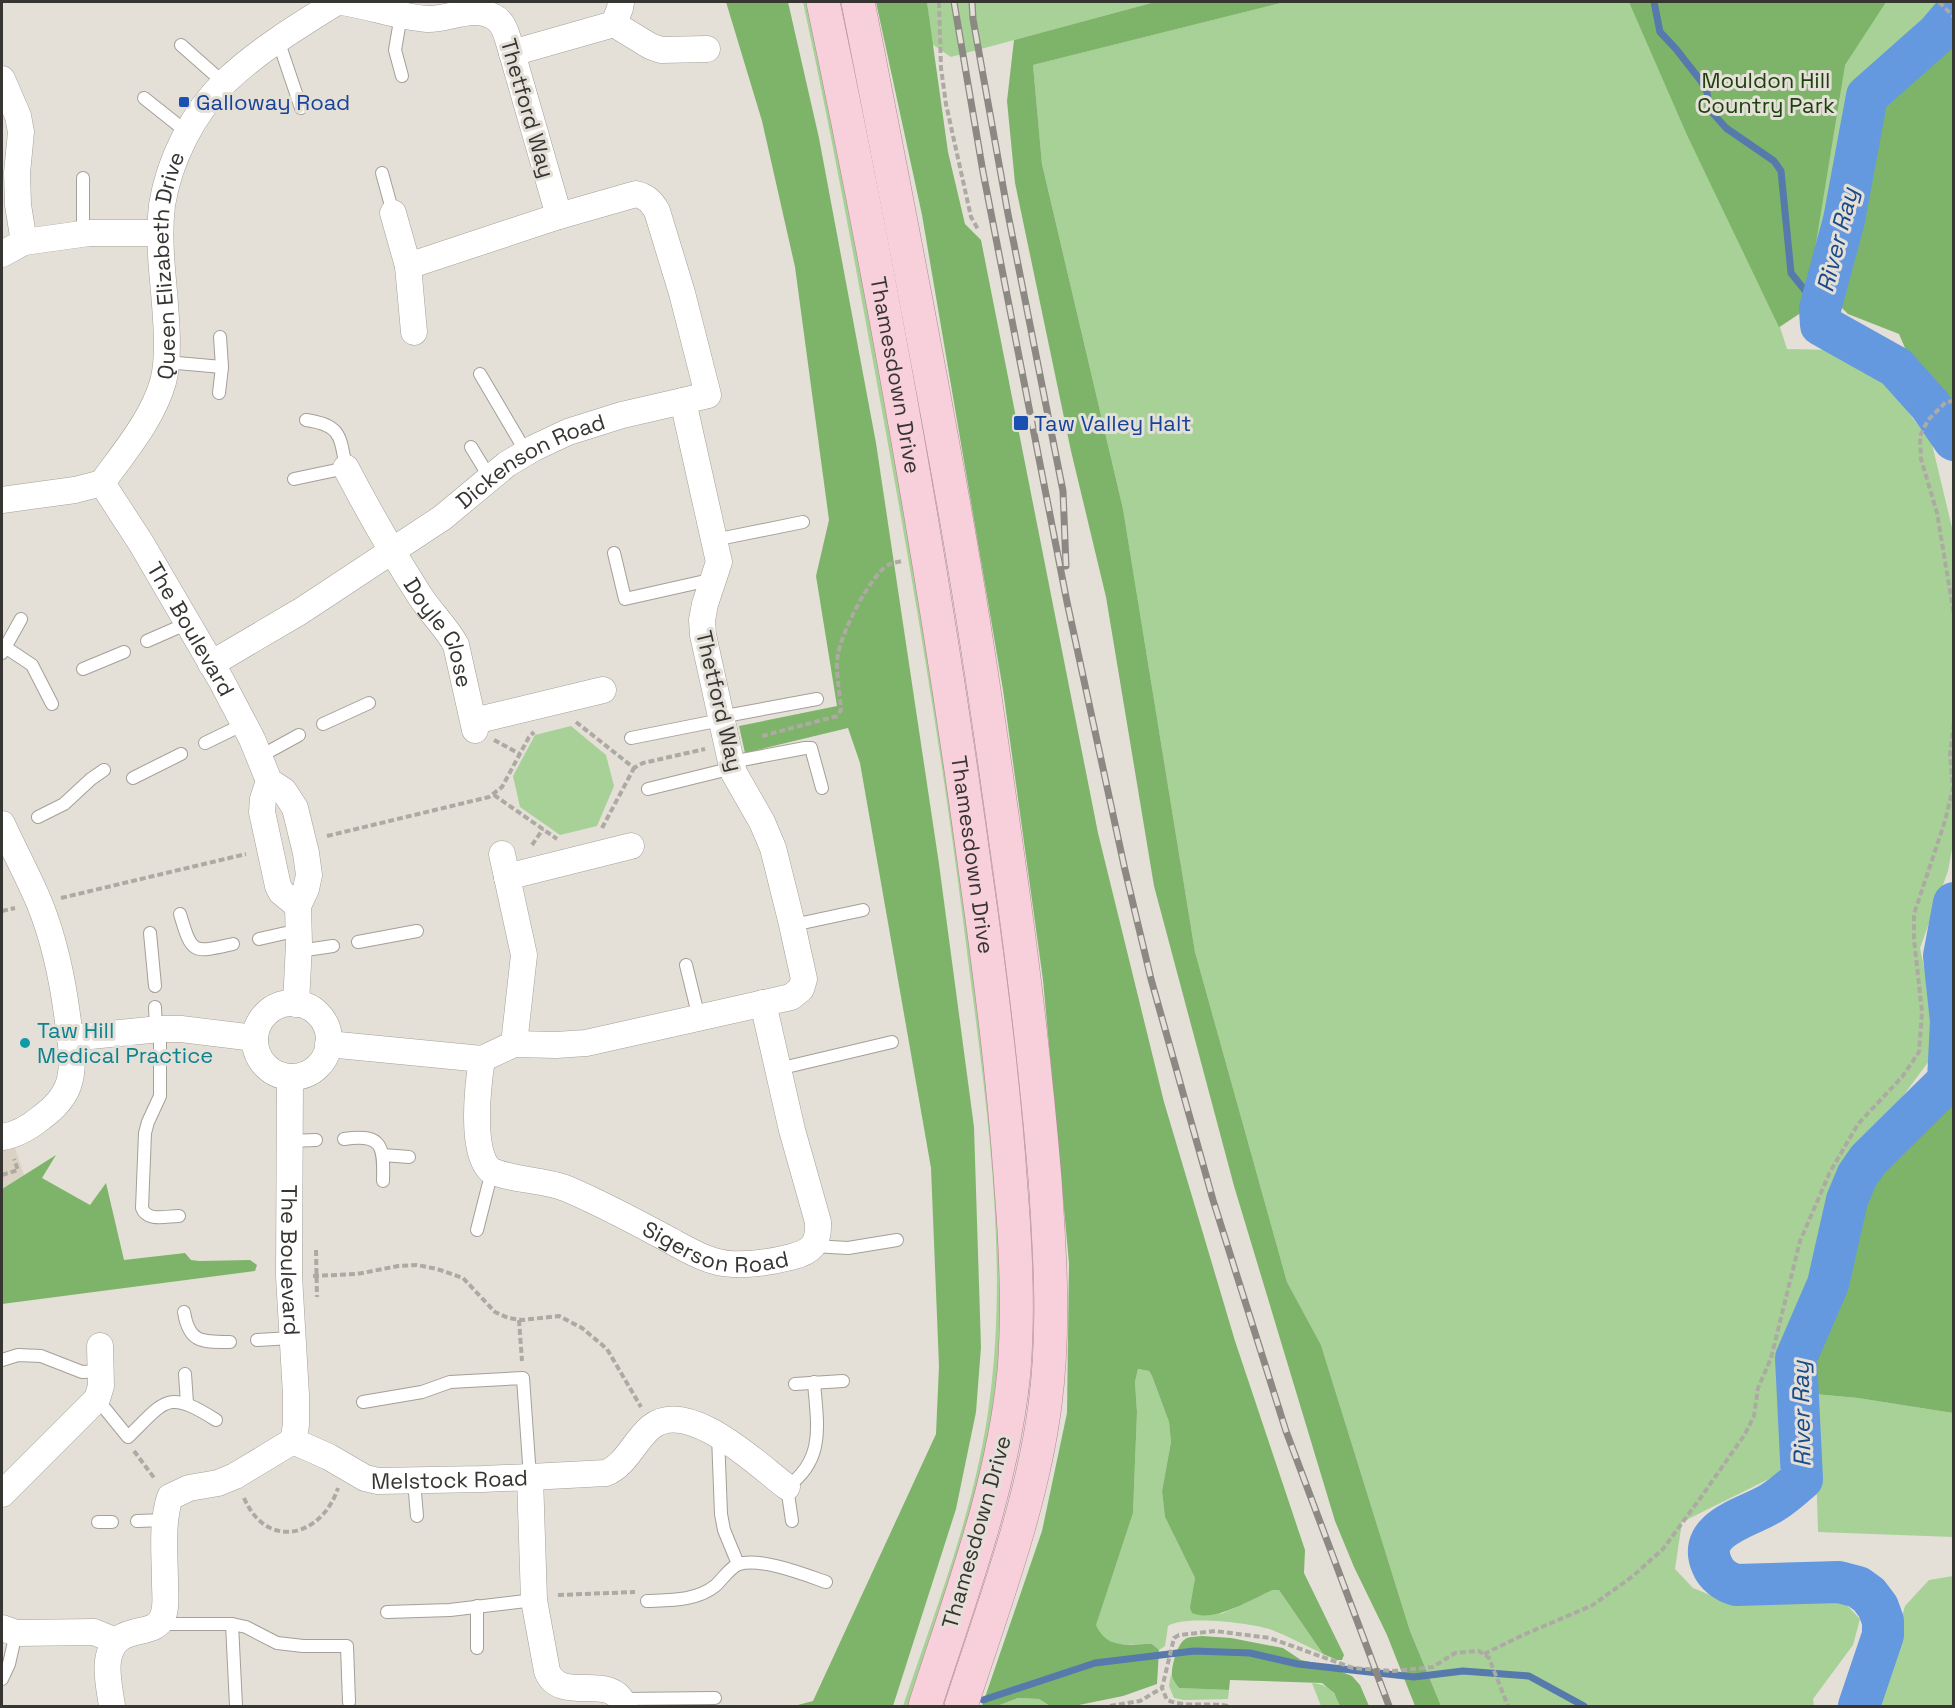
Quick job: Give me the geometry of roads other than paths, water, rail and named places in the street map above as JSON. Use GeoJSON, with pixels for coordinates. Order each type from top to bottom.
{"type":"FeatureCollection","features":[{"type":"Feature","properties":{"kind":"main road","name":"Thamesdown Drive"},"geometry":{"type":"LineString","coordinates":[[823,2],[904,421],[944,651],[999,1046],[1015,1236],[1017,1317],[1009,1409],[1003,1442],[985,1517],[925,1707]]}},
{"type":"Feature","properties":{"kind":"main road","name":"Thamesdown Drive"},"geometry":{"type":"LineString","coordinates":[[858,2],[931,373],[996,765],[1026,987],[1046,1202],[1051,1314],[1048,1376],[1040,1434],[1019,1523],[961,1707]]}},
{"type":"Feature","properties":{"kind":"street","name":"Thetford Way"},"geometry":{"type":"LineString","coordinates":[[339,2],[365,5],[426,19],[475,10],[481,6],[498,18],[504,26],[560,216]]}},
{"type":"Feature","properties":{"kind":"street","name":"Queen Elizabeth Drive"},"geometry":{"type":"LineString","coordinates":[[102,483],[142,427],[157,400],[164,381],[166,362],[160,233],[165,188],[192,124],[224,83],[278,40],[339,2]]}},
{"type":"Feature","properties":{"kind":"street"},"geometry":{"type":"LineString","coordinates":[[512,53],[618,13],[650,46],[661,50],[707,49]]}},
{"type":"Feature","properties":{"kind":"street"},"geometry":{"type":"LineString","coordinates":[[2,79],[18,116],[21,132],[17,173],[20,222],[24,242]]}},
{"type":"Feature","properties":{"kind":"street"},"geometry":{"type":"LineString","coordinates":[[408,266],[560,216],[636,194],[645,196],[657,211],[682,293],[708,395],[683,401]]}},
{"type":"Feature","properties":{"kind":"street"},"geometry":{"type":"LineString","coordinates":[[393,213],[408,266],[414,332]]}},
{"type":"Feature","properties":{"kind":"street"},"geometry":{"type":"LineString","coordinates":[[2,254],[24,242],[83,234],[160,233]]}},
{"type":"Feature","properties":{"kind":"street","name":"Thetford Way"},"geometry":{"type":"LineString","coordinates":[[482,1059],[514,1044],[586,1043],[791,997],[797,994],[804,983],[793,926],[773,848],[726,742],[702,620],[719,562],[683,401]]}},
{"type":"Feature","properties":{"kind":"street","name":"Dickenson Road"},"geometry":{"type":"LineString","coordinates":[[211,664],[301,611],[442,518],[507,464],[526,452],[567,432],[622,415],[683,401]]}},
{"type":"Feature","properties":{"kind":"street"},"geometry":{"type":"LineString","coordinates":[[346,468],[391,550]]}},
{"type":"Feature","properties":{"kind":"street"},"geometry":{"type":"LineString","coordinates":[[2,500],[75,490],[102,483]]}},
{"type":"Feature","properties":{"kind":"street","name":"The Boulevard"},"geometry":{"type":"LineString","coordinates":[[102,483],[141,543],[211,664],[244,724],[269,781],[290,798],[295,808],[304,841],[309,875],[299,929],[296,1004]]}},
{"type":"Feature","properties":{"kind":"street","name":"Doyle Close"},"geometry":{"type":"LineString","coordinates":[[391,550],[428,608],[456,645],[474,725],[603,690]]}},
{"type":"Feature","properties":{"kind":"street"},"geometry":{"type":"LineString","coordinates":[[269,781],[262,805],[270,849],[281,892],[299,929]]}},
{"type":"Feature","properties":{"kind":"street"},"geometry":{"type":"LineString","coordinates":[[2,1137],[19,1133],[53,1108],[64,1095],[70,1075],[70,1038],[62,975],[39,902],[8,828]]}},
{"type":"Feature","properties":{"kind":"street"},"geometry":{"type":"LineString","coordinates":[[514,1044],[524,955],[504,865],[631,846]]}},
{"type":"Feature","properties":{"kind":"street","name":"Sigerson Road"},"geometry":{"type":"LineString","coordinates":[[492,1171],[566,1188],[694,1254],[715,1262],[734,1264],[800,1255],[813,1246],[818,1237],[818,1222],[792,1130],[764,1003]]}},
{"type":"Feature","properties":{"kind":"street"},"geometry":{"type":"LineString","coordinates":[[296,1004],[310,1008],[321,1018],[327,1031],[328,1044],[326,1053],[318,1066],[305,1074],[290,1077],[276,1073],[264,1065],[257,1053],[255,1038],[259,1024],[268,1012],[281,1005],[296,1004]]}},
{"type":"Feature","properties":{"kind":"street"},"geometry":{"type":"LineString","coordinates":[[70,1038],[157,1021],[181,1029],[255,1038]]}},
{"type":"Feature","properties":{"kind":"street"},"geometry":{"type":"LineString","coordinates":[[328,1044],[482,1059],[476,1112],[481,1158],[486,1167],[492,1171]]}},
{"type":"Feature","properties":{"kind":"street","name":"The Boulevard"},"geometry":{"type":"LineString","coordinates":[[290,1077],[289,1276],[296,1395],[296,1425],[293,1441]]}},
{"type":"Feature","properties":{"kind":"street"},"geometry":{"type":"LineString","coordinates":[[2,1494],[97,1399],[101,1386],[101,1359]]}},
{"type":"Feature","properties":{"kind":"street"},"geometry":{"type":"LineString","coordinates":[[530,1477],[612,1471],[651,1426],[662,1422],[682,1420],[707,1427],[786,1487]]}},
{"type":"Feature","properties":{"kind":"street"},"geometry":{"type":"LineString","coordinates":[[112,1707],[108,1660],[116,1641],[125,1634],[159,1624],[165,1610],[168,1508],[189,1488],[218,1483],[235,1476],[293,1441]]}},
{"type":"Feature","properties":{"kind":"street","name":"Melstock Road"},"geometry":{"type":"LineString","coordinates":[[293,1441],[329,1457],[365,1478],[378,1481],[530,1477],[534,1600],[550,1680],[560,1686],[615,1693],[623,1703]]}},
{"type":"Feature","properties":{"kind":"street"},"geometry":{"type":"LineString","coordinates":[[9,1630],[94,1632],[116,1641]]}},
{"type":"Feature","properties":{"kind":"lane"},"geometry":{"type":"LineString","coordinates":[[401,15],[395,39],[395,50],[402,76]]}},
{"type":"Feature","properties":{"kind":"lane"},"geometry":{"type":"LineString","coordinates":[[278,40],[301,108]]}},
{"type":"Feature","properties":{"kind":"lane"},"geometry":{"type":"LineString","coordinates":[[181,45],[224,83]]}},
{"type":"Feature","properties":{"kind":"lane"},"geometry":{"type":"LineString","coordinates":[[144,98],[188,133]]}},
{"type":"Feature","properties":{"kind":"lane"},"geometry":{"type":"LineString","coordinates":[[382,173],[393,213]]}},
{"type":"Feature","properties":{"kind":"lane"},"geometry":{"type":"LineString","coordinates":[[83,178],[83,234]]}},
{"type":"Feature","properties":{"kind":"lane"},"geometry":{"type":"LineString","coordinates":[[219,393],[222,367],[220,337]]}},
{"type":"Feature","properties":{"kind":"lane"},"geometry":{"type":"LineString","coordinates":[[166,362],[222,367]]}},
{"type":"Feature","properties":{"kind":"lane"},"geometry":{"type":"LineString","coordinates":[[480,374],[526,452]]}},
{"type":"Feature","properties":{"kind":"lane"},"geometry":{"type":"LineString","coordinates":[[294,479],[346,468],[338,432],[328,424],[306,420]]}},
{"type":"Feature","properties":{"kind":"lane"},"geometry":{"type":"LineString","coordinates":[[471,447],[490,478]]}},
{"type":"Feature","properties":{"kind":"lane"},"geometry":{"type":"LineString","coordinates":[[714,540],[803,522]]}},
{"type":"Feature","properties":{"kind":"lane"},"geometry":{"type":"LineString","coordinates":[[614,553],[625,599],[715,579]]}},
{"type":"Feature","properties":{"kind":"lane"},"geometry":{"type":"LineString","coordinates":[[21,619],[3,648],[32,665],[52,704]]}},
{"type":"Feature","properties":{"kind":"lane"},"geometry":{"type":"LineString","coordinates":[[147,641],[188,623]]}},
{"type":"Feature","properties":{"kind":"lane"},"geometry":{"type":"LineString","coordinates":[[83,669],[124,652]]}},
{"type":"Feature","properties":{"kind":"lane"},"geometry":{"type":"LineString","coordinates":[[648,789],[726,742],[817,699]]}},
{"type":"Feature","properties":{"kind":"lane"},"geometry":{"type":"LineString","coordinates":[[323,724],[369,703]]}},
{"type":"Feature","properties":{"kind":"lane"},"geometry":{"type":"LineString","coordinates":[[205,743],[244,724]]}},
{"type":"Feature","properties":{"kind":"lane"},"geometry":{"type":"LineString","coordinates":[[259,756],[300,735]]}},
{"type":"Feature","properties":{"kind":"lane"},"geometry":{"type":"LineString","coordinates":[[631,738],[811,748],[822,788]]}},
{"type":"Feature","properties":{"kind":"lane"},"geometry":{"type":"LineString","coordinates":[[133,778],[181,754]]}},
{"type":"Feature","properties":{"kind":"lane"},"geometry":{"type":"LineString","coordinates":[[38,818],[64,804],[104,770]]}},
{"type":"Feature","properties":{"kind":"lane"},"geometry":{"type":"LineString","coordinates":[[793,926],[863,910]]}},
{"type":"Feature","properties":{"kind":"lane"},"geometry":{"type":"LineString","coordinates":[[180,914],[188,940],[196,949],[208,950],[233,944]]}},
{"type":"Feature","properties":{"kind":"lane"},"geometry":{"type":"LineString","coordinates":[[258,939],[299,929],[333,946]]}},
{"type":"Feature","properties":{"kind":"lane"},"geometry":{"type":"LineString","coordinates":[[358,942],[417,931]]}},
{"type":"Feature","properties":{"kind":"lane"},"geometry":{"type":"LineString","coordinates":[[150,933],[155,986]]}},
{"type":"Feature","properties":{"kind":"lane"},"geometry":{"type":"LineString","coordinates":[[686,965],[699,1018]]}},
{"type":"Feature","properties":{"kind":"lane"},"geometry":{"type":"LineString","coordinates":[[157,1021],[160,1096],[148,1122],[146,1133],[142,1208],[148,1216],[179,1216]]}},
{"type":"Feature","properties":{"kind":"lane"},"geometry":{"type":"LineString","coordinates":[[778,1069],[892,1042]]}},
{"type":"Feature","properties":{"kind":"lane"},"geometry":{"type":"LineString","coordinates":[[344,1139],[368,1138],[379,1146],[383,1155],[382,1181]]}},
{"type":"Feature","properties":{"kind":"lane"},"geometry":{"type":"LineString","coordinates":[[289,1141],[316,1140]]}},
{"type":"Feature","properties":{"kind":"lane"},"geometry":{"type":"LineString","coordinates":[[383,1155],[409,1157]]}},
{"type":"Feature","properties":{"kind":"lane"},"geometry":{"type":"LineString","coordinates":[[477,1230],[492,1171]]}},
{"type":"Feature","properties":{"kind":"lane"},"geometry":{"type":"LineString","coordinates":[[813,1246],[848,1248],[897,1240]]}},
{"type":"Feature","properties":{"kind":"lane"},"geometry":{"type":"LineString","coordinates":[[184,1312],[188,1330],[198,1339],[230,1342]]}},
{"type":"Feature","properties":{"kind":"lane"},"geometry":{"type":"LineString","coordinates":[[257,1340],[292,1338]]}},
{"type":"Feature","properties":{"kind":"lane"},"geometry":{"type":"LineString","coordinates":[[2,1360],[30,1354],[82,1372],[101,1359]]}},
{"type":"Feature","properties":{"kind":"lane"},"geometry":{"type":"LineString","coordinates":[[185,1374],[187,1403]]}},
{"type":"Feature","properties":{"kind":"lane"},"geometry":{"type":"LineString","coordinates":[[363,1402],[422,1392],[450,1382],[523,1378],[530,1477]]}},
{"type":"Feature","properties":{"kind":"lane"},"geometry":{"type":"LineString","coordinates":[[795,1384],[843,1381]]}},
{"type":"Feature","properties":{"kind":"lane"},"geometry":{"type":"LineString","coordinates":[[792,1521],[786,1487],[797,1480],[808,1468],[814,1457],[816,1446],[814,1382]]}},
{"type":"Feature","properties":{"kind":"lane"},"geometry":{"type":"LineString","coordinates":[[97,1399],[128,1437],[163,1404],[179,1401],[187,1403],[216,1420]]}},
{"type":"Feature","properties":{"kind":"lane"},"geometry":{"type":"LineString","coordinates":[[718,1435],[721,1514],[724,1530],[738,1564]]}},
{"type":"Feature","properties":{"kind":"lane"},"geometry":{"type":"LineString","coordinates":[[414,1481],[417,1516]]}},
{"type":"Feature","properties":{"kind":"lane"},"geometry":{"type":"LineString","coordinates":[[137,1521],[168,1508]]}},
{"type":"Feature","properties":{"kind":"lane"},"geometry":{"type":"LineString","coordinates":[[98,1522],[112,1521]]}},
{"type":"Feature","properties":{"kind":"lane"},"geometry":{"type":"LineString","coordinates":[[647,1601],[688,1598],[702,1594],[713,1588],[738,1564],[746,1563],[780,1567],[826,1582]]}},
{"type":"Feature","properties":{"kind":"lane"},"geometry":{"type":"LineString","coordinates":[[387,1612],[450,1610],[534,1600]]}},
{"type":"Feature","properties":{"kind":"lane"},"geometry":{"type":"LineString","coordinates":[[477,1606],[477,1648]]}},
{"type":"Feature","properties":{"kind":"lane"},"geometry":{"type":"LineString","coordinates":[[159,1624],[232,1624],[246,1627],[277,1643],[347,1646],[349,1702]]}},
{"type":"Feature","properties":{"kind":"lane"},"geometry":{"type":"LineString","coordinates":[[232,1624],[236,1707]]}},
{"type":"Feature","properties":{"kind":"lane"},"geometry":{"type":"LineString","coordinates":[[2,1679],[9,1664],[9,1630]]}},
{"type":"Feature","properties":{"kind":"lane"},"geometry":{"type":"LineString","coordinates":[[623,1703],[715,1698]]}},
{"type":"Feature","properties":{"kind":"waterway"},"geometry":{"type":"LineString","coordinates":[[1654,2],[1660,32],[1701,81],[1707,92],[1710,110],[1726,128],[1774,161],[1781,171],[1791,273],[1820,309]]}},
{"type":"Feature","properties":{"kind":"waterway","name":"River Ray"},"geometry":{"type":"LineString","coordinates":[[1954,14],[1937,34],[1867,96],[1844,220],[1820,309],[1821,325],[1896,367],[1930,405],[1954,440]]}},
{"type":"Feature","properties":{"kind":"waterway","name":"River Ray"},"geometry":{"type":"LineString","coordinates":[[1859,1706],[1883,1635],[1883,1621],[1878,1607],[1869,1595],[1858,1587],[1839,1582],[1736,1585],[1725,1580],[1716,1572],[1709,1552],[1711,1541],[1718,1532],[1773,1502],[1802,1479],[1796,1358],[1828,1284],[1847,1200],[1857,1176],[1868,1160],[1948,1081],[1951,1021],[1944,956],[1954,903]]}},
{"type":"Feature","properties":{"kind":"waterway"},"geometry":{"type":"LineString","coordinates":[[983,1700],[1095,1663],[1194,1651],[1250,1653],[1298,1664],[1414,1677],[1463,1671],[1529,1676],[1584,1706]]}},
{"type":"Feature","properties":{"kind":"railway"},"geometry":{"type":"LineString","coordinates":[[954,2],[983,172],[1067,602],[1151,979],[1213,1200],[1286,1431],[1389,1706]]}},
{"type":"Feature","properties":{"kind":"railway"},"geometry":{"type":"LineString","coordinates":[[972,2],[973,19],[1008,214],[1063,491],[1066,566]]}},
{"type":"Feature","properties":{"kind":"place","name":"Galloway Road"},"geometry":{"type":"Point","coordinates":[184,102]}},
{"type":"Feature","properties":{"kind":"place","name":"Taw Valley Halt"},"geometry":{"type":"Point","coordinates":[1021,423]}},
{"type":"Feature","properties":{"kind":"place","name":"Taw Hill Medical Practice"},"geometry":{"type":"Point","coordinates":[25,1043]}},
{"type":"Feature","properties":{"kind":"park label","name":"Mouldon Hill Country Park"},"geometry":{"type":"Point","coordinates":[1766,92]}}]}
